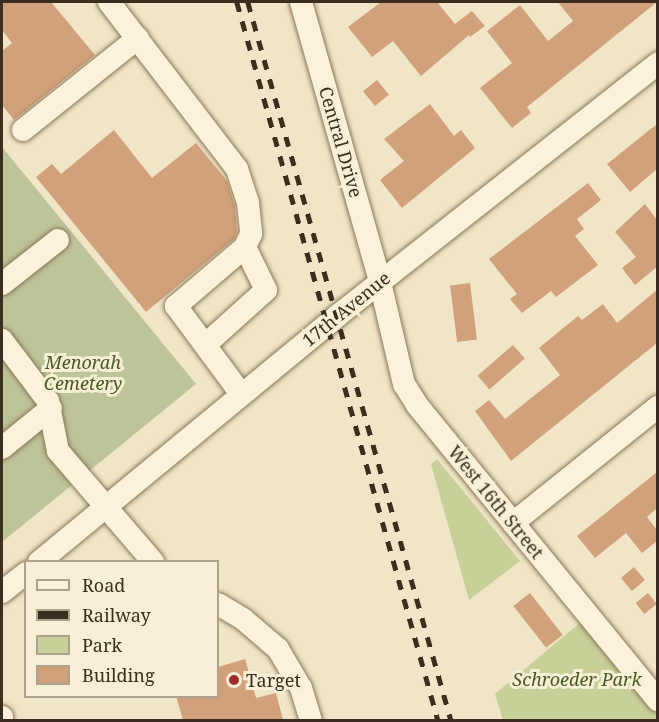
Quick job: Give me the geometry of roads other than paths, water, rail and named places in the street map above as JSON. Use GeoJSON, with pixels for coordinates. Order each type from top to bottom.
{"type":"FeatureCollection","features":[{"type":"Feature","properties":{"kind":"street"},"geometry":{"type":"LineString","coordinates":[[109,2],[177,87],[237,169],[248,203],[252,234],[245,247],[176,306],[242,394]]}},
{"type":"Feature","properties":{"kind":"street","name":"Central Drive"},"geometry":{"type":"LineString","coordinates":[[302,2],[380,282]]}},
{"type":"Feature","properties":{"kind":"street"},"geometry":{"type":"LineString","coordinates":[[23,130],[138,38]]}},
{"type":"Feature","properties":{"kind":"street","name":"17th Avenue"},"geometry":{"type":"LineString","coordinates":[[40,560],[380,282],[657,63]]}},
{"type":"Feature","properties":{"kind":"street"},"geometry":{"type":"LineString","coordinates":[[2,284],[58,240]]}},
{"type":"Feature","properties":{"kind":"street"},"geometry":{"type":"LineString","coordinates":[[205,345],[266,290],[245,247]]}},
{"type":"Feature","properties":{"kind":"street","name":"West 16th Street"},"geometry":{"type":"LineString","coordinates":[[380,282],[404,384],[417,405],[657,700]]}},
{"type":"Feature","properties":{"kind":"street"},"geometry":{"type":"LineString","coordinates":[[2,340],[49,418],[58,451],[152,560]]}},
{"type":"Feature","properties":{"kind":"street"},"geometry":{"type":"LineString","coordinates":[[2,365],[49,418]]}},
{"type":"Feature","properties":{"kind":"street"},"geometry":{"type":"LineString","coordinates":[[513,523],[657,408]]}},
{"type":"Feature","properties":{"kind":"street"},"geometry":{"type":"LineString","coordinates":[[2,448],[49,418]]}},
{"type":"Feature","properties":{"kind":"street"},"geometry":{"type":"LineString","coordinates":[[2,592],[24,575]]}},
{"type":"Feature","properties":{"kind":"street"},"geometry":{"type":"LineString","coordinates":[[219,605],[243,619],[278,649],[301,688],[311,720]]}},
{"type":"Feature","properties":{"kind":"railway"},"geometry":{"type":"LineString","coordinates":[[237,2],[438,720]]}},
{"type":"Feature","properties":{"kind":"railway"},"geometry":{"type":"LineString","coordinates":[[248,2],[451,720]]}},
{"type":"Feature","properties":{"kind":"place","name":"Target"},"geometry":{"type":"Point","coordinates":[234,680]}},
{"type":"Feature","properties":{"kind":"park label","name":"Menorah Cemetery"},"geometry":{"type":"Point","coordinates":[83,373]}},
{"type":"Feature","properties":{"kind":"park label","name":"Schroeder Park"},"geometry":{"type":"Point","coordinates":[577,679]}}]}
